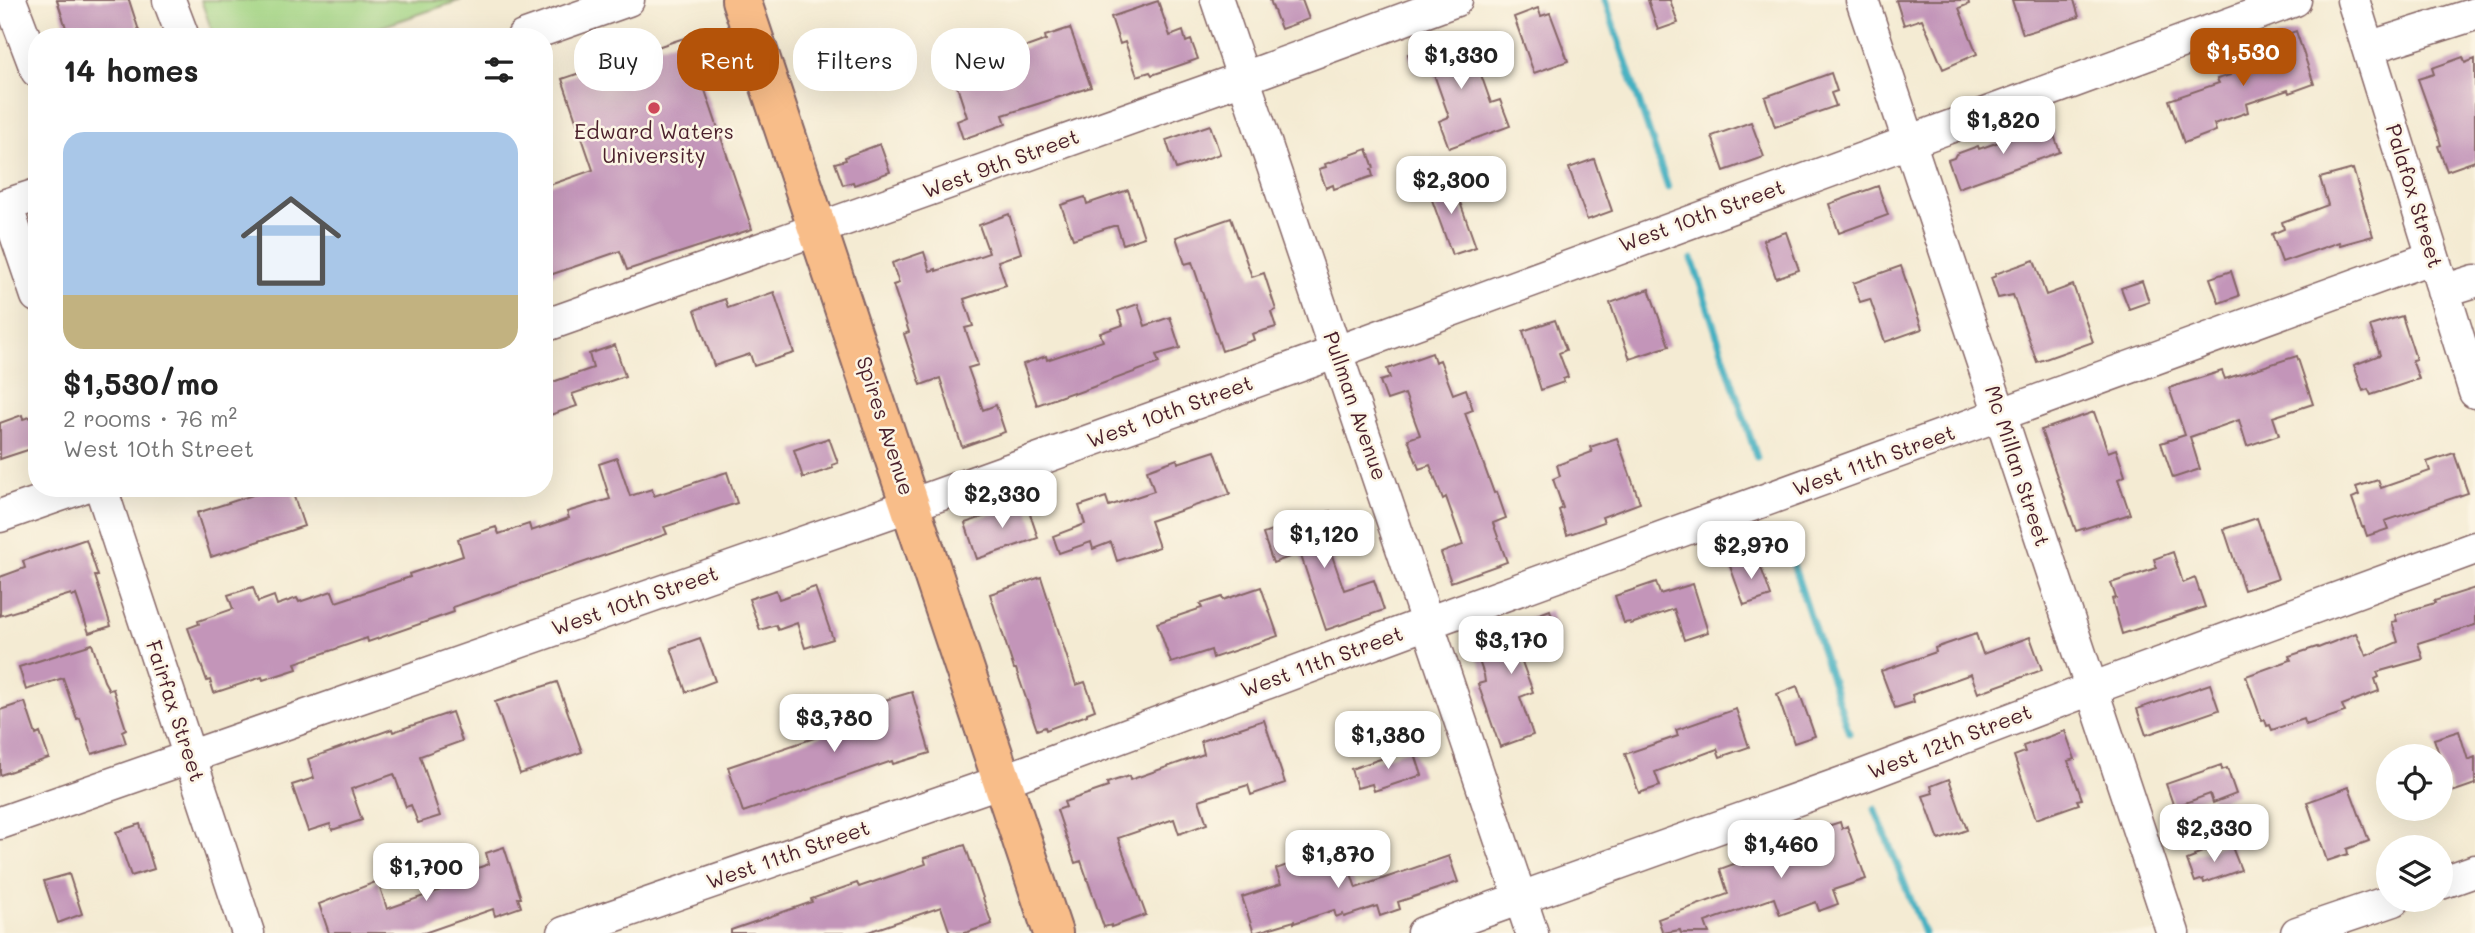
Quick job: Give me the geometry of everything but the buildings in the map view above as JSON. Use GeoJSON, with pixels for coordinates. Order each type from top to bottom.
{"type":"FeatureCollection","features":[{"type":"Feature","properties":{"kind":"main road","name":"Spires Avenue"},"geometry":{"type":"LineString","coordinates":[[741,0],[1053,933]]}},
{"type":"Feature","properties":{"kind":"street"},"geometry":{"type":"LineString","coordinates":[[10,0],[28,47]]}},
{"type":"Feature","properties":{"kind":"street"},"geometry":{"type":"LineString","coordinates":[[169,0],[180,28]]}},
{"type":"Feature","properties":{"kind":"street"},"geometry":{"type":"LineString","coordinates":[[549,28],[628,0]]}},
{"type":"Feature","properties":{"kind":"street","name":"Pullman Avenue"},"geometry":{"type":"LineString","coordinates":[[1216,0],[1532,933]]}},
{"type":"Feature","properties":{"kind":"street","name":"West 9th Street"},"geometry":{"type":"LineString","coordinates":[[553,323],[820,230],[1457,0]]}},
{"type":"Feature","properties":{"kind":"street","name":"Mc Millan Street"},"geometry":{"type":"LineString","coordinates":[[1862,0],[2173,933]]}},
{"type":"Feature","properties":{"kind":"street","name":"West 10th Street"},"geometry":{"type":"LineString","coordinates":[[0,823],[911,505],[1337,352],[2295,0]]}},
{"type":"Feature","properties":{"kind":"street","name":"Palafox Street"},"geometry":{"type":"LineString","coordinates":[[2353,0],[2475,393]]}},
{"type":"Feature","properties":{"kind":"street"},"geometry":{"type":"LineString","coordinates":[[2368,48],[2475,14]]}},
{"type":"Feature","properties":{"kind":"street"},"geometry":{"type":"LineString","coordinates":[[28,198],[3,206],[28,256]]}},
{"type":"Feature","properties":{"kind":"street","name":"West 11th Street"},"geometry":{"type":"LineString","coordinates":[[564,933],[1002,780],[2433,257]]}},
{"type":"Feature","properties":{"kind":"street"},"geometry":{"type":"LineString","coordinates":[[2443,291],[2475,281]]}},
{"type":"Feature","properties":{"kind":"street"},"geometry":{"type":"LineString","coordinates":[[0,516],[54,497]]}},
{"type":"Feature","properties":{"kind":"street","name":"Fairfax Street"},"geometry":{"type":"LineString","coordinates":[[104,497],[248,933]]}},
{"type":"Feature","properties":{"kind":"street","name":"West 12th Street"},"geometry":{"type":"LineString","coordinates":[[1423,933],[1862,776],[2475,548]]}},
{"type":"Feature","properties":{"kind":"street"},"geometry":{"type":"LineString","coordinates":[[2453,879],[2475,872]]}},
{"type":"Feature","properties":{"kind":"street"},"geometry":{"type":"LineString","coordinates":[[2297,933],[2376,906]]}},
{"type":"Feature","properties":{"kind":"green space"},"geometry":{"type":"Polygon","coordinates":[[[201,0],[461,0],[378,28],[211,28],[201,0]]]}},
{"type":"Feature","properties":{"kind":"waterway"},"geometry":{"type":"LineString","coordinates":[[1605,0],[1668,188]]}},
{"type":"Feature","properties":{"kind":"waterway"},"geometry":{"type":"LineString","coordinates":[[1692,259],[1757,458]]}},
{"type":"Feature","properties":{"kind":"waterway"},"geometry":{"type":"LineString","coordinates":[[1782,531],[1849,733]]}},
{"type":"Feature","properties":{"kind":"waterway"},"geometry":{"type":"LineString","coordinates":[[1875,809],[1924,933]]}},
{"type":"Feature","properties":{"kind":"place","name":"Edward Waters University"},"geometry":{"type":"Point","coordinates":[654,108]}}]}
